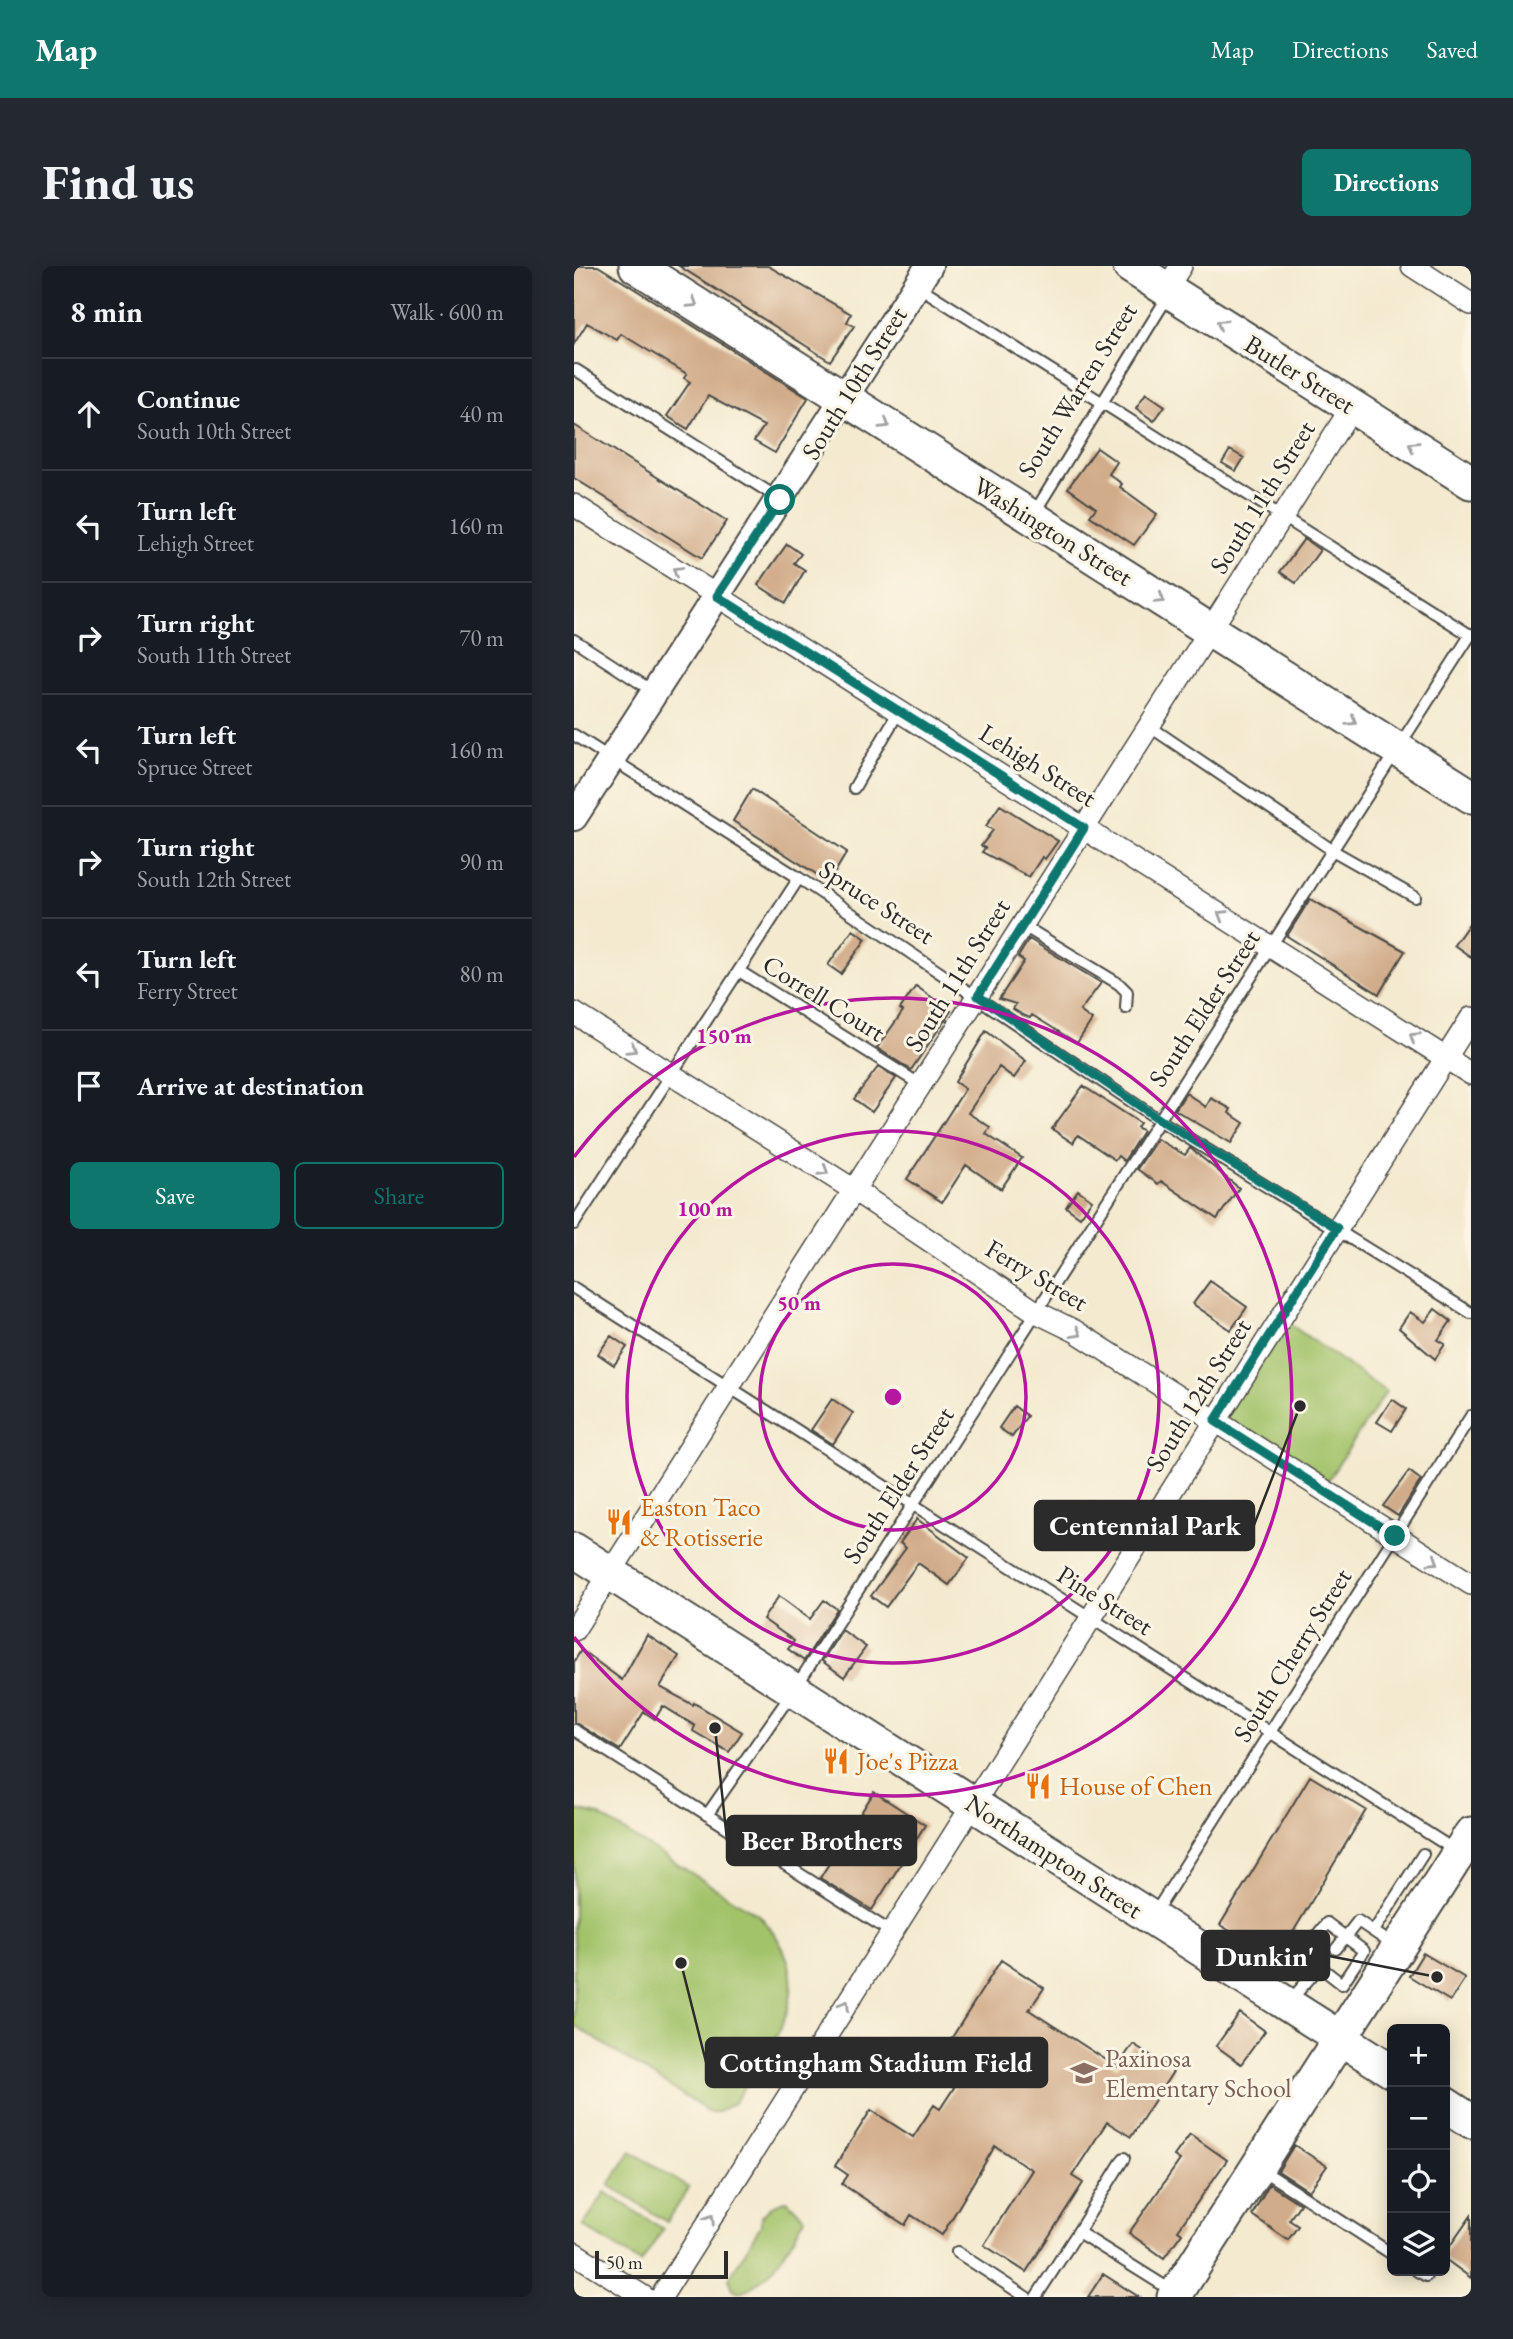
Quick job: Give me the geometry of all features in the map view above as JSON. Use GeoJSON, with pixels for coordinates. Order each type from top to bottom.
{"type":"FeatureCollection","features":[{"type":"Feature","properties":{"kind":"main road","name":"Washington Street"},"geometry":{"type":"LineString","coordinates":[[636,266],[1471,796]]}},
{"type":"Feature","properties":{"kind":"main road","name":"Butler Street"},"geometry":{"type":"LineString","coordinates":[[1130,266],[1172,282],[1352,407],[1471,482]]}},
{"type":"Feature","properties":{"kind":"main road","name":"Northampton Street"},"geometry":{"type":"LineString","coordinates":[[574,1550],[1387,2068]]}},
{"type":"Feature","properties":{"kind":"main road"},"geometry":{"type":"LineString","coordinates":[[1177,2296],[1339,2037],[1386,1939],[1467,1849]]}},
{"type":"Feature","properties":{"kind":"main road"},"geometry":{"type":"LineString","coordinates":[[1450,2107],[1471,2121]]}},
{"type":"Feature","properties":{"kind":"street"},"geometry":{"type":"LineString","coordinates":[[1412,266],[1471,304]]}},
{"type":"Feature","properties":{"kind":"street","name":"South 10th Street"},"geometry":{"type":"LineString","coordinates":[[574,817],[922,276]]}},
{"type":"Feature","properties":{"kind":"street","name":"South 11th Street"},"geometry":{"type":"LineString","coordinates":[[574,1630],[1352,407]]}},
{"type":"Feature","properties":{"kind":"street","name":"Lehigh Street"},"geometry":{"type":"LineString","coordinates":[[574,505],[1471,1074]]}},
{"type":"Feature","properties":{"kind":"street","name":"Ferry Street"},"geometry":{"type":"LineString","coordinates":[[574,1013],[854,1190],[1036,1312],[1075,1331],[1471,1584]]}},
{"type":"Feature","properties":{"kind":"street","name":"South 12th Street"},"geometry":{"type":"LineString","coordinates":[[661,2297],[1471,1018]]}},
{"type":"Feature","properties":{"kind":"street"},"geometry":{"type":"LineString","coordinates":[[574,2253],[644,2297]]}},
{"type":"Feature","properties":{"kind":"lane"},"geometry":{"type":"LineString","coordinates":[[922,276],[1102,403],[1471,634]]}},
{"type":"Feature","properties":{"kind":"lane","name":"South Warren Street"},"geometry":{"type":"LineString","coordinates":[[1032,517],[1172,282]]}},
{"type":"Feature","properties":{"kind":"lane"},"geometry":{"type":"LineString","coordinates":[[576,370],[780,500]]}},
{"type":"Feature","properties":{"kind":"lane","name":"South Elder Street"},"geometry":{"type":"LineString","coordinates":[[707,1815],[794,1690],[1471,634]]}},
{"type":"Feature","properties":{"kind":"lane"},"geometry":{"type":"LineString","coordinates":[[574,640],[654,692]]}},
{"type":"Feature","properties":{"kind":"lane"},"geometry":{"type":"LineString","coordinates":[[854,788],[899,711]]}},
{"type":"Feature","properties":{"kind":"lane"},"geometry":{"type":"LineString","coordinates":[[1149,726],[1332,850],[1415,897]]}},
{"type":"Feature","properties":{"kind":"lane","name":"Spruce Street"},"geometry":{"type":"LineString","coordinates":[[574,735],[799,878],[1159,1119],[1471,1313]]}},
{"type":"Feature","properties":{"kind":"lane"},"geometry":{"type":"LineString","coordinates":[[574,1224],[799,878]]}},
{"type":"Feature","properties":{"kind":"lane"},"geometry":{"type":"LineString","coordinates":[[1022,925],[1119,984],[1127,992],[1126,1009]]}},
{"type":"Feature","properties":{"kind":"lane","name":"Correll Court"},"geometry":{"type":"LineString","coordinates":[[739,971],[921,1085]]}},
{"type":"Feature","properties":{"kind":"lane","name":"Pine Street"},"geometry":{"type":"LineString","coordinates":[[574,1287],[912,1506],[1270,1732],[1467,1849]]}},
{"type":"Feature","properties":{"kind":"lane","name":"South Cherry Street"},"geometry":{"type":"LineString","coordinates":[[1152,1918],[1471,1416]]}},
{"type":"Feature","properties":{"kind":"lane"},"geometry":{"type":"LineString","coordinates":[[574,1730],[891,1932]]}},
{"type":"Feature","properties":{"kind":"lane"},"geometry":{"type":"LineString","coordinates":[[1336,1949],[1358,1921],[1386,1939],[1423,1854]]}},
{"type":"Feature","properties":{"kind":"lane"},"geometry":{"type":"LineString","coordinates":[[1327,1923],[1346,1938],[1364,1951],[1342,1984],[1321,1965],[1302,1953],[1327,1923]]}},
{"type":"Feature","properties":{"kind":"lane"},"geometry":{"type":"LineString","coordinates":[[1287,2004],[1321,1965]]}},
{"type":"Feature","properties":{"kind":"lane"},"geometry":{"type":"LineString","coordinates":[[1036,2297],[1125,2158]]}},
{"type":"Feature","properties":{"kind":"lane"},"geometry":{"type":"LineString","coordinates":[[1256,2167],[1387,2251]]}},
{"type":"Feature","properties":{"kind":"lane"},"geometry":{"type":"LineString","coordinates":[[1078,2232],[1177,2296]]}},
{"type":"Feature","properties":{"kind":"lane"},"geometry":{"type":"LineString","coordinates":[[957,2252],[1026,2297]]}},
{"type":"Feature","properties":{"kind":"green space"},"geometry":{"type":"Polygon","coordinates":[[[1281,1318],[1386,1392],[1322,1489],[1215,1421],[1281,1318]]]}},
{"type":"Feature","properties":{"kind":"green space"},"geometry":{"type":"Polygon","coordinates":[[[574,1809],[598,1815],[760,1916],[779,1942],[789,1966],[791,1989],[787,2011],[778,2034],[734,2103],[718,2112],[709,2112],[574,2025],[574,1809]]]}},
{"type":"Feature","properties":{"kind":"green space"},"geometry":{"type":"Polygon","coordinates":[[[631,2151],[689,2188],[667,2222],[609,2185],[631,2151]]]}},
{"type":"Feature","properties":{"kind":"green space"},"geometry":{"type":"Polygon","coordinates":[[[605,2192],[663,2229],[641,2263],[583,2226],[605,2192]]]}},
{"type":"Feature","properties":{"kind":"green space"},"geometry":{"type":"Polygon","coordinates":[[[787,2200],[805,2218],[792,2240],[778,2262],[761,2280],[740,2292],[733,2289],[729,2278],[761,2225],[761,2216],[772,2206],[787,2200]]]}},
{"type":"Feature","properties":{"kind":"building"},"geometry":{"type":"Polygon","coordinates":[[[577,266],[598,266],[808,398],[775,453],[754,441],[764,426],[708,396],[688,429],[667,416],[690,382],[684,378],[687,374],[621,334],[617,340],[587,323],[574,344],[574,271],[577,266]]]}},
{"type":"Feature","properties":{"kind":"building"},"geometry":{"type":"Polygon","coordinates":[[[679,266],[768,266],[851,314],[847,322],[854,326],[830,361],[679,266]]]}},
{"type":"Feature","properties":{"kind":"building"},"geometry":{"type":"Polygon","coordinates":[[[1146,393],[1165,406],[1154,421],[1136,408],[1146,393]]]}},
{"type":"Feature","properties":{"kind":"building"},"geometry":{"type":"Polygon","coordinates":[[[574,425],[727,521],[702,558],[574,478],[574,425]]]}},
{"type":"Feature","properties":{"kind":"building"},"geometry":{"type":"Polygon","coordinates":[[[1097,448],[1117,462],[1109,474],[1122,484],[1120,487],[1157,514],[1134,545],[1090,516],[1096,508],[1068,488],[1097,448]]]}},
{"type":"Feature","properties":{"kind":"building"},"geometry":{"type":"Polygon","coordinates":[[[1230,450],[1244,458],[1236,471],[1222,463],[1230,450]]]}},
{"type":"Feature","properties":{"kind":"building"},"geometry":{"type":"Polygon","coordinates":[[[1304,539],[1320,550],[1296,583],[1280,572],[1304,539]]]}},
{"type":"Feature","properties":{"kind":"building"},"geometry":{"type":"Polygon","coordinates":[[[787,544],[801,554],[794,563],[805,570],[786,603],[758,585],[787,544]]]}},
{"type":"Feature","properties":{"kind":"building"},"geometry":{"type":"Polygon","coordinates":[[[752,789],[847,852],[829,882],[733,821],[752,789]]]}},
{"type":"Feature","properties":{"kind":"building"},"geometry":{"type":"Polygon","coordinates":[[[1000,805],[1058,841],[1045,859],[1042,857],[1029,877],[982,852],[985,848],[981,846],[993,830],[986,826],[1000,805]]]}},
{"type":"Feature","properties":{"kind":"building"},"geometry":{"type":"Polygon","coordinates":[[[1310,899],[1405,951],[1379,994],[1287,936],[1310,899]]]}},
{"type":"Feature","properties":{"kind":"building"},"geometry":{"type":"Polygon","coordinates":[[[1471,921],[1471,957],[1454,945],[1471,921]]]}},
{"type":"Feature","properties":{"kind":"building"},"geometry":{"type":"Polygon","coordinates":[[[853,930],[866,939],[841,974],[828,965],[853,930]]]}},
{"type":"Feature","properties":{"kind":"building"},"geometry":{"type":"Polygon","coordinates":[[[1029,939],[1101,983],[1080,1011],[1092,1020],[1077,1043],[1032,1015],[1030,1018],[1013,1009],[1016,1004],[999,999],[1024,961],[1018,957],[1029,939]]]}},
{"type":"Feature","properties":{"kind":"building"},"geometry":{"type":"Polygon","coordinates":[[[916,986],[951,1011],[911,1070],[877,1048],[903,1011],[900,1009],[916,986]]]}},
{"type":"Feature","properties":{"kind":"building"},"geometry":{"type":"Polygon","coordinates":[[[986,1031],[1026,1061],[1014,1078],[999,1067],[968,1113],[990,1127],[986,1134],[1022,1158],[1001,1189],[966,1165],[942,1202],[907,1179],[965,1089],[955,1082],[986,1031]]]}},
{"type":"Feature","properties":{"kind":"building"},"geometry":{"type":"Polygon","coordinates":[[[878,1067],[896,1078],[872,1112],[854,1099],[878,1067]]]}},
{"type":"Feature","properties":{"kind":"building"},"geometry":{"type":"Polygon","coordinates":[[[1083,1086],[1140,1123],[1137,1127],[1143,1131],[1124,1161],[1118,1156],[1115,1160],[1078,1135],[1073,1143],[1052,1129],[1083,1086]]]}},
{"type":"Feature","properties":{"kind":"building"},"geometry":{"type":"Polygon","coordinates":[[[1186,1093],[1206,1107],[1211,1098],[1231,1109],[1229,1113],[1244,1123],[1231,1143],[1175,1110],[1186,1093]]]}},
{"type":"Feature","properties":{"kind":"building"},"geometry":{"type":"Polygon","coordinates":[[[1157,1139],[1185,1155],[1190,1148],[1239,1188],[1217,1219],[1161,1181],[1158,1184],[1137,1169],[1157,1139]]]}},
{"type":"Feature","properties":{"kind":"building"},"geometry":{"type":"Polygon","coordinates":[[[1078,1190],[1092,1200],[1080,1217],[1066,1207],[1078,1190]]]}},
{"type":"Feature","properties":{"kind":"building"},"geometry":{"type":"Polygon","coordinates":[[[1210,1281],[1247,1307],[1231,1330],[1193,1304],[1210,1281]]]}},
{"type":"Feature","properties":{"kind":"building"},"geometry":{"type":"Polygon","coordinates":[[[1435,1309],[1451,1321],[1438,1340],[1445,1344],[1435,1359],[1399,1328],[1410,1312],[1425,1322],[1435,1309]]]}},
{"type":"Feature","properties":{"kind":"building"},"geometry":{"type":"Polygon","coordinates":[[[611,1336],[627,1347],[614,1365],[598,1354],[611,1336]]]}},
{"type":"Feature","properties":{"kind":"building"},"geometry":{"type":"Polygon","coordinates":[[[832,1399],[853,1413],[833,1444],[811,1430],[832,1399]]]}},
{"type":"Feature","properties":{"kind":"building"},"geometry":{"type":"Polygon","coordinates":[[[1392,1399],[1406,1409],[1392,1431],[1377,1422],[1392,1399]]]}},
{"type":"Feature","properties":{"kind":"building"},"geometry":{"type":"Polygon","coordinates":[[[1014,1406],[1027,1416],[1012,1437],[999,1428],[1014,1406]]]}},
{"type":"Feature","properties":{"kind":"building"},"geometry":{"type":"Polygon","coordinates":[[[1409,1471],[1421,1480],[1398,1516],[1383,1506],[1409,1471]]]}},
{"type":"Feature","properties":{"kind":"building"},"geometry":{"type":"Polygon","coordinates":[[[917,1519],[969,1558],[949,1585],[918,1563],[886,1607],[871,1596],[906,1548],[900,1543],[917,1519]]]}},
{"type":"Feature","properties":{"kind":"building"},"geometry":{"type":"Polygon","coordinates":[[[779,1596],[810,1619],[824,1600],[837,1609],[804,1661],[788,1649],[794,1641],[763,1619],[779,1596]]]}},
{"type":"Feature","properties":{"kind":"building"},"geometry":{"type":"Polygon","coordinates":[[[842,1630],[866,1647],[844,1677],[822,1661],[842,1630]]]}},
{"type":"Feature","properties":{"kind":"building"},"geometry":{"type":"Polygon","coordinates":[[[647,1635],[679,1656],[660,1687],[693,1705],[694,1703],[742,1732],[729,1752],[693,1731],[695,1726],[663,1706],[655,1719],[644,1712],[620,1750],[574,1722],[574,1662],[581,1650],[622,1680],[647,1635]]]}},
{"type":"Feature","properties":{"kind":"building"},"geometry":{"type":"Polygon","coordinates":[[[1310,1776],[1366,1810],[1277,1959],[1220,1925],[1310,1776]]]}},
{"type":"Feature","properties":{"kind":"building"},"geometry":{"type":"Polygon","coordinates":[[[874,1792],[925,1825],[872,1910],[820,1878],[874,1792]]]}},
{"type":"Feature","properties":{"kind":"building"},"geometry":{"type":"Polygon","coordinates":[[[1423,1953],[1465,1978],[1450,2001],[1409,1976],[1423,1953]]]}},
{"type":"Feature","properties":{"kind":"building"},"geometry":{"type":"Polygon","coordinates":[[[1001,1960],[1044,1988],[1029,2010],[1117,2067],[1133,2044],[1174,2070],[1131,2137],[1107,2122],[1072,2176],[1083,2183],[1026,2272],[984,2245],[1032,2170],[995,2146],[942,2235],[911,2215],[905,2225],[842,2184],[848,2175],[835,2166],[871,2110],[913,2137],[934,2105],[940,2109],[970,2063],[946,2047],[1001,1960]]]}},
{"type":"Feature","properties":{"kind":"building"},"geometry":{"type":"Polygon","coordinates":[[[1240,2013],[1265,2031],[1241,2064],[1216,2046],[1240,2013]]]}},
{"type":"Feature","properties":{"kind":"building"},"geometry":{"type":"Polygon","coordinates":[[[1190,2134],[1227,2160],[1178,2230],[1182,2233],[1164,2258],[1129,2233],[1180,2160],[1174,2156],[1190,2134]]]}},
{"type":"Feature","properties":{"kind":"building"},"geometry":{"type":"Polygon","coordinates":[[[1294,2145],[1327,2166],[1309,2191],[1278,2171],[1294,2145]]]}},
{"type":"Feature","properties":{"kind":"building"},"geometry":{"type":"Polygon","coordinates":[[[1269,2184],[1300,2204],[1289,2220],[1298,2226],[1288,2240],[1252,2215],[1269,2184]]]}},
{"type":"Feature","properties":{"kind":"building"},"geometry":{"type":"Polygon","coordinates":[[[1471,2216],[1471,2278],[1450,2263],[1450,2246],[1471,2216]]]}},
{"type":"Feature","properties":{"kind":"building"},"geometry":{"type":"Polygon","coordinates":[[[1103,2274],[1139,2297],[1088,2297],[1103,2274]]]}},
{"type":"Feature","properties":{"kind":"place","name":"Centennial Park"},"geometry":{"type":"Point","coordinates":[1300,1406]}},
{"type":"Feature","properties":{"kind":"place","name":"Easton Taco & Rotisserie"},"geometry":{"type":"Point","coordinates":[619,1522]}},
{"type":"Feature","properties":{"kind":"place","name":"Beer Brothers"},"geometry":{"type":"Point","coordinates":[715,1728]}},
{"type":"Feature","properties":{"kind":"place","name":"Joe's Pizza"},"geometry":{"type":"Point","coordinates":[836,1761]}},
{"type":"Feature","properties":{"kind":"place","name":"House of Chen"},"geometry":{"type":"Point","coordinates":[1038,1786]}},
{"type":"Feature","properties":{"kind":"place","name":"Cottingham Stadium Field"},"geometry":{"type":"Point","coordinates":[681,1963]}},
{"type":"Feature","properties":{"kind":"place","name":"Dunkin'"},"geometry":{"type":"Point","coordinates":[1437,1977]}},
{"type":"Feature","properties":{"kind":"place","name":"Paxinosa Elementary School"},"geometry":{"type":"Point","coordinates":[1084,2073]}},
{"type":"Feature","properties":{"kind":"route"},"geometry":{"type":"LineString","coordinates":[[780,500],[717,596],[1084,828],[978,996],[1159,1119],[1337,1228],[1215,1421],[1395,1536]]}}]}
